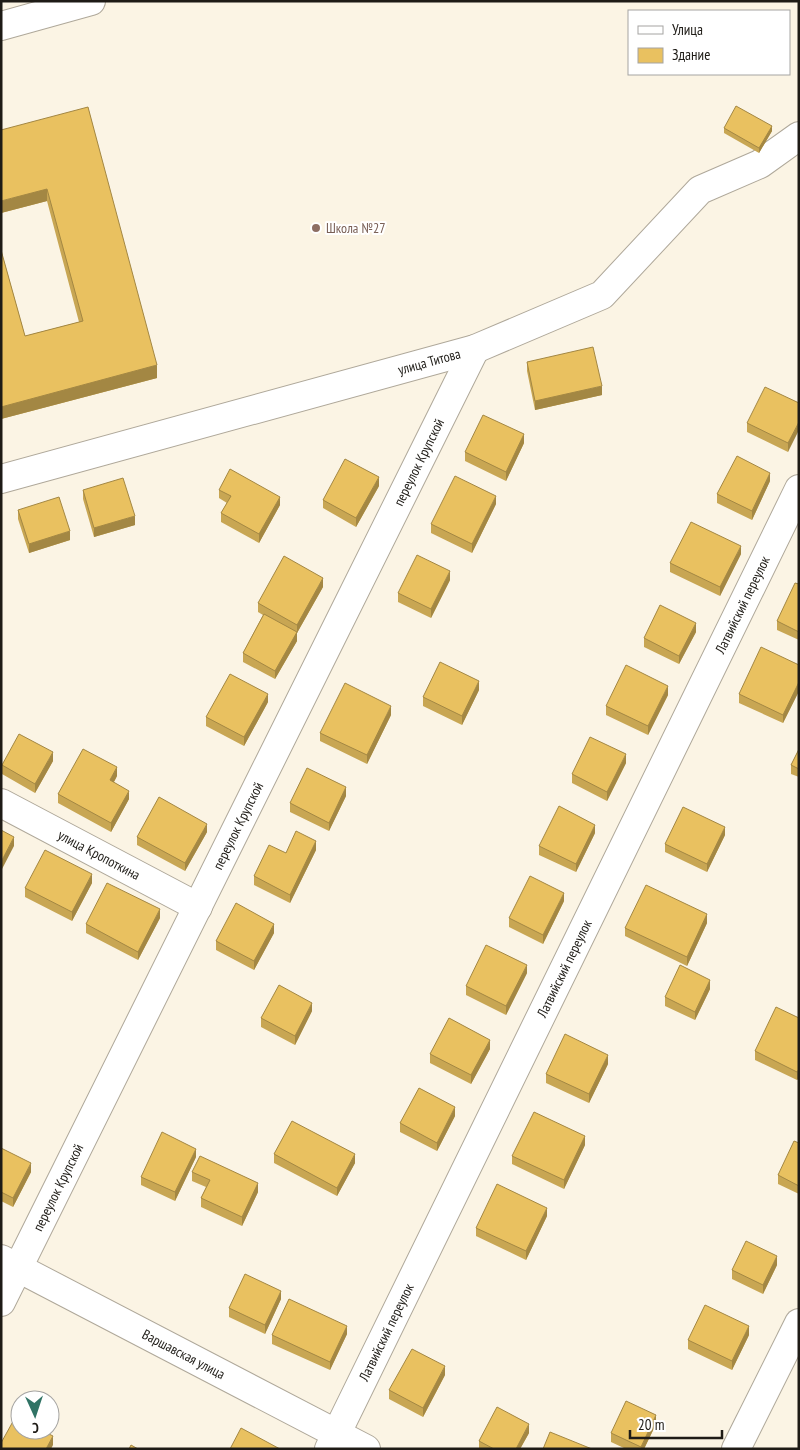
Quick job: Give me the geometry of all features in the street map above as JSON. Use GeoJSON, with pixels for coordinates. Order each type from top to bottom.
{"type":"FeatureCollection","features":[{"type":"Feature","properties":{"kind":"street"},"geometry":{"type":"LineString","coordinates":[[1,26],[91,1]]}},
{"type":"Feature","properties":{"kind":"street","name":"улица Титова"},"geometry":{"type":"LineString","coordinates":[[1,479],[475,349],[602,295],[700,190],[760,164],[799,136]]}},
{"type":"Feature","properties":{"kind":"street","name":"переулок Крупской"},"geometry":{"type":"LineString","coordinates":[[1,1302],[10,1263],[198,907],[475,349]]}},
{"type":"Feature","properties":{"kind":"street","name":"Латвийский переулок"},"geometry":{"type":"LineString","coordinates":[[333,1441],[799,489]]}},
{"type":"Feature","properties":{"kind":"street","name":"улица Кропоткина"},"geometry":{"type":"LineString","coordinates":[[1,803],[198,907]]}},
{"type":"Feature","properties":{"kind":"street","name":"Варшавская улица"},"geometry":{"type":"LineString","coordinates":[[10,1263],[333,1441],[366,1449]]}},
{"type":"Feature","properties":{"kind":"street"},"geometry":{"type":"LineString","coordinates":[[736,1449],[799,1323]]}},
{"type":"Feature","properties":{"kind":"building"},"geometry":{"type":"Polygon","coordinates":[[[736,106],[772,126],[759,148],[724,128],[736,106]]]}},
{"type":"Feature","properties":{"kind":"building"},"geometry":{"type":"Polygon","coordinates":[[[88,107],[157,365],[1,407],[1,250],[25,336],[83,321],[47,189],[1,201],[1,130],[88,107]]]}},
{"type":"Feature","properties":{"kind":"building"},"geometry":{"type":"Polygon","coordinates":[[[593,347],[602,386],[535,401],[527,362],[593,347]]]}},
{"type":"Feature","properties":{"kind":"building"},"geometry":{"type":"Polygon","coordinates":[[[765,387],[799,403],[799,422],[788,443],[747,423],[765,387]]]}},
{"type":"Feature","properties":{"kind":"building"},"geometry":{"type":"Polygon","coordinates":[[[483,415],[524,434],[506,472],[465,452],[483,415]]]}},
{"type":"Feature","properties":{"kind":"building"},"geometry":{"type":"Polygon","coordinates":[[[737,456],[770,473],[752,511],[717,494],[737,456]]]}},
{"type":"Feature","properties":{"kind":"building"},"geometry":{"type":"Polygon","coordinates":[[[345,459],[379,477],[356,518],[323,500],[345,459]]]}},
{"type":"Feature","properties":{"kind":"building"},"geometry":{"type":"Polygon","coordinates":[[[230,469],[280,497],[259,534],[221,513],[231,496],[219,490],[230,469]]]}},
{"type":"Feature","properties":{"kind":"building"},"geometry":{"type":"Polygon","coordinates":[[[455,476],[496,496],[472,544],[431,524],[455,476]]]}},
{"type":"Feature","properties":{"kind":"building"},"geometry":{"type":"Polygon","coordinates":[[[123,478],[135,516],[94,528],[83,490],[123,478]]]}},
{"type":"Feature","properties":{"kind":"building"},"geometry":{"type":"Polygon","coordinates":[[[59,497],[70,531],[29,544],[18,510],[59,497]]]}},
{"type":"Feature","properties":{"kind":"building"},"geometry":{"type":"Polygon","coordinates":[[[691,522],[741,546],[720,587],[670,563],[691,522]]]}},
{"type":"Feature","properties":{"kind":"building"},"geometry":{"type":"Polygon","coordinates":[[[417,555],[450,571],[431,609],[398,593],[417,555]]]}},
{"type":"Feature","properties":{"kind":"building"},"geometry":{"type":"Polygon","coordinates":[[[284,556],[323,578],[297,625],[258,603],[284,556]]]}},
{"type":"Feature","properties":{"kind":"building"},"geometry":{"type":"Polygon","coordinates":[[[795,583],[799,584],[799,632],[777,621],[795,583]]]}},
{"type":"Feature","properties":{"kind":"building"},"geometry":{"type":"Polygon","coordinates":[[[660,605],[696,623],[679,656],[644,638],[660,605]]]}},
{"type":"Feature","properties":{"kind":"building"},"geometry":{"type":"Polygon","coordinates":[[[264,614],[297,632],[275,671],[243,653],[264,614]]]}},
{"type":"Feature","properties":{"kind":"building"},"geometry":{"type":"Polygon","coordinates":[[[761,647],[799,665],[799,682],[783,715],[739,694],[761,647]]]}},
{"type":"Feature","properties":{"kind":"building"},"geometry":{"type":"Polygon","coordinates":[[[440,662],[479,681],[462,716],[423,697],[440,662]]]}},
{"type":"Feature","properties":{"kind":"building"},"geometry":{"type":"Polygon","coordinates":[[[626,665],[668,686],[648,726],[606,706],[626,665]]]}},
{"type":"Feature","properties":{"kind":"building"},"geometry":{"type":"Polygon","coordinates":[[[230,674],[268,694],[244,737],[206,717],[230,674]]]}},
{"type":"Feature","properties":{"kind":"building"},"geometry":{"type":"Polygon","coordinates":[[[345,683],[391,706],[367,755],[320,733],[345,683]]]}},
{"type":"Feature","properties":{"kind":"building"},"geometry":{"type":"Polygon","coordinates":[[[19,734],[53,752],[35,784],[2,765],[19,734]]]}},
{"type":"Feature","properties":{"kind":"building"},"geometry":{"type":"Polygon","coordinates":[[[590,737],[626,754],[607,792],[572,774],[590,737]]]}},
{"type":"Feature","properties":{"kind":"building"},"geometry":{"type":"Polygon","coordinates":[[[83,749],[117,767],[110,780],[129,791],[111,823],[58,794],[83,749]]]}},
{"type":"Feature","properties":{"kind":"building"},"geometry":{"type":"Polygon","coordinates":[[[799,749],[799,769],[791,765],[799,749]]]}},
{"type":"Feature","properties":{"kind":"building"},"geometry":{"type":"Polygon","coordinates":[[[307,768],[346,787],[329,823],[290,803],[307,768]]]}},
{"type":"Feature","properties":{"kind":"building"},"geometry":{"type":"Polygon","coordinates":[[[159,797],[207,824],[185,863],[137,837],[159,797]]]}},
{"type":"Feature","properties":{"kind":"building"},"geometry":{"type":"Polygon","coordinates":[[[559,806],[595,825],[576,864],[539,846],[559,806]]]}},
{"type":"Feature","properties":{"kind":"building"},"geometry":{"type":"Polygon","coordinates":[[[683,807],[725,827],[707,864],[665,844],[683,807]]]}},
{"type":"Feature","properties":{"kind":"building"},"geometry":{"type":"Polygon","coordinates":[[[1,830],[14,837],[1,862],[1,830]]]}},
{"type":"Feature","properties":{"kind":"building"},"geometry":{"type":"Polygon","coordinates":[[[296,831],[316,841],[290,895],[254,876],[269,845],[286,853],[296,831]]]}},
{"type":"Feature","properties":{"kind":"building"},"geometry":{"type":"Polygon","coordinates":[[[45,850],[92,874],[72,912],[25,888],[45,850]]]}},
{"type":"Feature","properties":{"kind":"building"},"geometry":{"type":"Polygon","coordinates":[[[530,876],[564,893],[543,935],[509,918],[530,876]]]}},
{"type":"Feature","properties":{"kind":"building"},"geometry":{"type":"Polygon","coordinates":[[[107,883],[160,909],[138,952],[86,924],[107,883]]]}},
{"type":"Feature","properties":{"kind":"building"},"geometry":{"type":"Polygon","coordinates":[[[646,885],[707,914],[687,957],[625,928],[646,885]]]}},
{"type":"Feature","properties":{"kind":"building"},"geometry":{"type":"Polygon","coordinates":[[[236,903],[274,924],[254,961],[216,941],[236,903]]]}},
{"type":"Feature","properties":{"kind":"building"},"geometry":{"type":"Polygon","coordinates":[[[486,945],[527,965],[506,1006],[466,986],[486,945]]]}},
{"type":"Feature","properties":{"kind":"building"},"geometry":{"type":"Polygon","coordinates":[[[680,965],[710,980],[695,1012],[665,997],[680,965]]]}},
{"type":"Feature","properties":{"kind":"building"},"geometry":{"type":"Polygon","coordinates":[[[279,985],[312,1003],[295,1036],[261,1018],[279,985]]]}},
{"type":"Feature","properties":{"kind":"building"},"geometry":{"type":"Polygon","coordinates":[[[776,1007],[799,1018],[799,1069],[797,1072],[755,1051],[776,1007]]]}},
{"type":"Feature","properties":{"kind":"building"},"geometry":{"type":"Polygon","coordinates":[[[449,1018],[490,1040],[471,1075],[430,1054],[449,1018]]]}},
{"type":"Feature","properties":{"kind":"building"},"geometry":{"type":"Polygon","coordinates":[[[565,1034],[608,1055],[589,1094],[546,1074],[565,1034]]]}},
{"type":"Feature","properties":{"kind":"building"},"geometry":{"type":"Polygon","coordinates":[[[419,1088],[455,1107],[437,1143],[400,1123],[419,1088]]]}},
{"type":"Feature","properties":{"kind":"building"},"geometry":{"type":"Polygon","coordinates":[[[534,1112],[585,1136],[564,1180],[512,1156],[534,1112]]]}},
{"type":"Feature","properties":{"kind":"building"},"geometry":{"type":"Polygon","coordinates":[[[292,1121],[355,1154],[337,1188],[274,1154],[292,1121]]]}},
{"type":"Feature","properties":{"kind":"building"},"geometry":{"type":"Polygon","coordinates":[[[162,1132],[196,1149],[175,1192],[141,1177],[162,1132]]]}},
{"type":"Feature","properties":{"kind":"building"},"geometry":{"type":"Polygon","coordinates":[[[794,1141],[799,1143],[799,1186],[778,1175],[794,1141]]]}},
{"type":"Feature","properties":{"kind":"building"},"geometry":{"type":"Polygon","coordinates":[[[1,1148],[31,1163],[13,1198],[1,1192],[1,1148]]]}},
{"type":"Feature","properties":{"kind":"building"},"geometry":{"type":"Polygon","coordinates":[[[200,1156],[258,1183],[242,1217],[201,1198],[210,1180],[192,1172],[200,1156]]]}},
{"type":"Feature","properties":{"kind":"building"},"geometry":{"type":"Polygon","coordinates":[[[497,1184],[547,1208],[526,1251],[476,1228],[497,1184]]]}},
{"type":"Feature","properties":{"kind":"building"},"geometry":{"type":"Polygon","coordinates":[[[746,1241],[777,1256],[763,1285],[732,1270],[746,1241]]]}},
{"type":"Feature","properties":{"kind":"building"},"geometry":{"type":"Polygon","coordinates":[[[245,1274],[281,1291],[265,1325],[229,1308],[245,1274]]]}},
{"type":"Feature","properties":{"kind":"building"},"geometry":{"type":"Polygon","coordinates":[[[289,1299],[347,1326],[330,1362],[272,1335],[289,1299]]]}},
{"type":"Feature","properties":{"kind":"building"},"geometry":{"type":"Polygon","coordinates":[[[705,1305],[749,1326],[732,1361],[688,1340],[705,1305]]]}},
{"type":"Feature","properties":{"kind":"building"},"geometry":{"type":"Polygon","coordinates":[[[412,1349],[445,1366],[423,1408],[389,1390],[412,1349]]]}},
{"type":"Feature","properties":{"kind":"building"},"geometry":{"type":"Polygon","coordinates":[[[626,1401],[656,1415],[641,1447],[611,1433],[626,1401]]]}},
{"type":"Feature","properties":{"kind":"building"},"geometry":{"type":"Polygon","coordinates":[[[497,1407],[529,1424],[516,1449],[494,1449],[479,1441],[497,1407]]]}},
{"type":"Feature","properties":{"kind":"building"},"geometry":{"type":"Polygon","coordinates":[[[10,1427],[10,1440],[51,1440],[46,1449],[1,1449],[1,1443],[10,1427]]]}},
{"type":"Feature","properties":{"kind":"building"},"geometry":{"type":"Polygon","coordinates":[[[241,1428],[280,1449],[230,1449],[241,1428]]]}},
{"type":"Feature","properties":{"kind":"building"},"geometry":{"type":"Polygon","coordinates":[[[550,1432],[592,1449],[543,1449],[550,1432]]]}},
{"type":"Feature","properties":{"kind":"building"},"geometry":{"type":"Polygon","coordinates":[[[131,1445],[138,1449],[129,1449],[131,1445]]]}},
{"type":"Feature","properties":{"kind":"place","name":"Школа №27"},"geometry":{"type":"Point","coordinates":[316,228]}}]}
